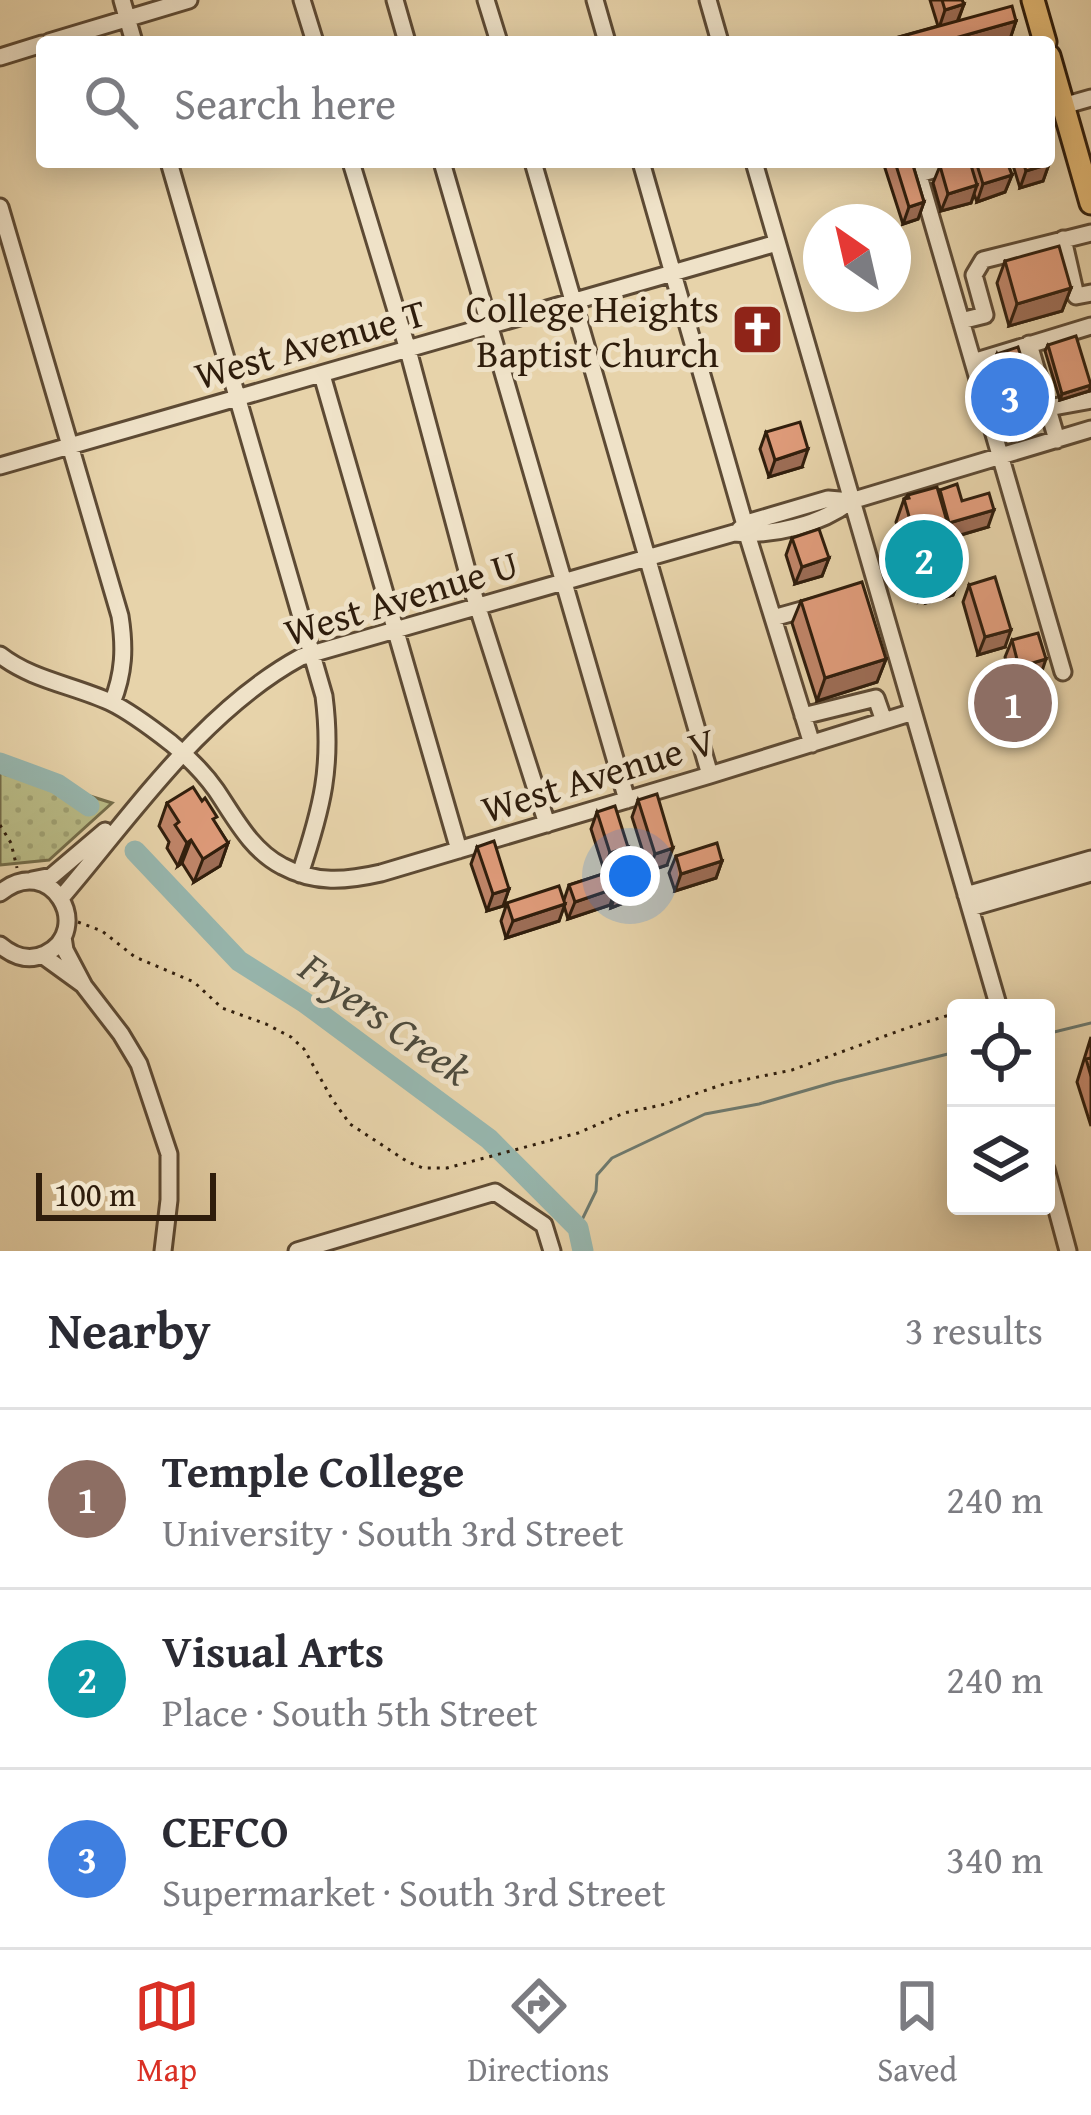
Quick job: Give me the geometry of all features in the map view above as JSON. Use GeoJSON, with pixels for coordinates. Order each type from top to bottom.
{"type":"FeatureCollection","features":[{"type":"Feature","properties":{"kind":"main road"},"geometry":{"type":"LineString","coordinates":[[1033,0],[1043,36]]}},
{"type":"Feature","properties":{"kind":"main road"},"geometry":{"type":"LineString","coordinates":[[1055,78],[1063,106],[1059,132],[1091,203]]}},
{"type":"Feature","properties":{"kind":"street"},"geometry":{"type":"LineString","coordinates":[[122,0],[132,36]]}},
{"type":"Feature","properties":{"kind":"street"},"geometry":{"type":"LineString","coordinates":[[69,36],[189,0]]}},
{"type":"Feature","properties":{"kind":"street"},"geometry":{"type":"LineString","coordinates":[[302,0],[313,36]]}},
{"type":"Feature","properties":{"kind":"street"},"geometry":{"type":"LineString","coordinates":[[395,0],[405,36]]}},
{"type":"Feature","properties":{"kind":"street"},"geometry":{"type":"LineString","coordinates":[[486,0],[497,36]]}},
{"type":"Feature","properties":{"kind":"street"},"geometry":{"type":"LineString","coordinates":[[595,0],[605,36]]}},
{"type":"Feature","properties":{"kind":"street"},"geometry":{"type":"LineString","coordinates":[[708,0],[718,36]]}},
{"type":"Feature","properties":{"kind":"street"},"geometry":{"type":"LineString","coordinates":[[0,57],[36,46]]}},
{"type":"Feature","properties":{"kind":"street"},"geometry":{"type":"LineString","coordinates":[[1063,106],[1091,98]]}},
{"type":"Feature","properties":{"kind":"street"},"geometry":{"type":"LineString","coordinates":[[0,655],[28,673],[112,703],[184,754],[215,789],[242,841],[300,874],[321,808],[329,745],[324,696],[171,168]]}},
{"type":"Feature","properties":{"kind":"street"},"geometry":{"type":"LineString","coordinates":[[353,168],[477,606],[547,824]]}},
{"type":"Feature","properties":{"kind":"street"},"geometry":{"type":"LineString","coordinates":[[444,168],[627,800]]}},
{"type":"Feature","properties":{"kind":"street"},"geometry":{"type":"LineString","coordinates":[[535,168],[710,776]]}},
{"type":"Feature","properties":{"kind":"street"},"geometry":{"type":"LineString","coordinates":[[643,168],[742,531],[812,743]]}},
{"type":"Feature","properties":{"kind":"street"},"geometry":{"type":"LineString","coordinates":[[756,168],[996,999]]}},
{"type":"Feature","properties":{"kind":"street"},"geometry":{"type":"LineString","coordinates":[[917,168],[1063,672]]}},
{"type":"Feature","properties":{"kind":"street"},"geometry":{"type":"LineString","coordinates":[[0,207],[120,616],[124,662],[112,703]]}},
{"type":"Feature","properties":{"kind":"street"},"geometry":{"type":"LineString","coordinates":[[961,321],[985,315],[974,275],[983,260],[1091,233]]}},
{"type":"Feature","properties":{"kind":"street"},"geometry":{"type":"LineString","coordinates":[[1063,239],[1076,296],[1091,293]]}},
{"type":"Feature","properties":{"kind":"street","name":"West Avenue T"},"geometry":{"type":"LineString","coordinates":[[0,466],[777,242]]}},
{"type":"Feature","properties":{"kind":"street"},"geometry":{"type":"LineString","coordinates":[[973,362],[1091,326]]}},
{"type":"Feature","properties":{"kind":"street"},"geometry":{"type":"LineString","coordinates":[[1029,344],[1057,440]]}},
{"type":"Feature","properties":{"kind":"street"},"geometry":{"type":"LineString","coordinates":[[322,375],[459,850]]}},
{"type":"Feature","properties":{"kind":"street"},"geometry":{"type":"LineString","coordinates":[[1048,408],[1091,404],[1087,431]]}},
{"type":"Feature","properties":{"kind":"street","name":"West Avenue U"},"geometry":{"type":"LineString","coordinates":[[61,898],[135,806],[248,691],[312,654],[742,531],[757,535],[831,517],[851,502],[1087,431]]}},
{"type":"Feature","properties":{"kind":"street"},"geometry":{"type":"LineString","coordinates":[[856,594],[876,588]]}},
{"type":"Feature","properties":{"kind":"street"},"geometry":{"type":"LineString","coordinates":[[773,618],[835,600]]}},
{"type":"Feature","properties":{"kind":"street"},"geometry":{"type":"LineString","coordinates":[[803,716],[876,698],[884,721]]}},
{"type":"Feature","properties":{"kind":"street","name":"West Avenue V"},"geometry":{"type":"LineString","coordinates":[[300,874],[348,880],[913,712]]}},
{"type":"Feature","properties":{"kind":"street"},"geometry":{"type":"LineString","coordinates":[[206,807],[215,789]]}},
{"type":"Feature","properties":{"kind":"street","name":"West Avenue U"},"geometry":{"type":"LineString","coordinates":[[0,893],[25,875],[52,876],[135,806]]}},
{"type":"Feature","properties":{"kind":"street"},"geometry":{"type":"LineString","coordinates":[[968,901],[1091,859]]}},
{"type":"Feature","properties":{"kind":"street"},"geometry":{"type":"LineString","coordinates":[[968,901],[1091,873]]}},
{"type":"Feature","properties":{"kind":"street"},"geometry":{"type":"LineString","coordinates":[[25,875],[61,898],[67,917],[65,950],[84,986],[139,1064],[169,1154],[163,1251]]}},
{"type":"Feature","properties":{"kind":"street"},"geometry":{"type":"LineString","coordinates":[[0,962],[50,951],[63,937]]}},
{"type":"Feature","properties":{"kind":"street"},"geometry":{"type":"LineString","coordinates":[[0,945],[14,955],[33,956],[84,986]]}},
{"type":"Feature","properties":{"kind":"street"},"geometry":{"type":"LineString","coordinates":[[297,1251],[494,1192],[544,1226],[552,1251]]}},
{"type":"Feature","properties":{"kind":"street"},"geometry":{"type":"LineString","coordinates":[[1055,1203],[1068,1251]]}},
{"type":"Feature","properties":{"kind":"path"},"geometry":{"type":"LineString","coordinates":[[0,825],[25,875]]}},
{"type":"Feature","properties":{"kind":"path"},"geometry":{"type":"LineString","coordinates":[[76,922],[102,931],[134,957],[194,982],[221,1008],[291,1037],[304,1049],[350,1124],[408,1162],[435,1169],[578,1133],[624,1113],[724,1084],[792,1070],[947,1016]]}},
{"type":"Feature","properties":{"kind":"green space"},"geometry":{"type":"Polygon","coordinates":[[[0,766],[112,803],[49,860],[0,865],[0,766]]]}},
{"type":"Feature","properties":{"kind":"building"},"geometry":{"type":"Polygon","coordinates":[[[942,0],[962,0],[964,4],[945,10],[942,0]]]}},
{"type":"Feature","properties":{"kind":"building"},"geometry":{"type":"Polygon","coordinates":[[[1012,6],[1016,21],[962,36],[903,36],[1012,6]]]}},
{"type":"Feature","properties":{"kind":"building"},"geometry":{"type":"Polygon","coordinates":[[[897,168],[914,168],[924,202],[908,204],[897,168]]]}},
{"type":"Feature","properties":{"kind":"building"},"geometry":{"type":"Polygon","coordinates":[[[941,168],[972,168],[977,185],[948,194],[941,168]]]}},
{"type":"Feature","properties":{"kind":"building"},"geometry":{"type":"Polygon","coordinates":[[[978,168],[1009,168],[1012,175],[983,184],[978,168]]]}},
{"type":"Feature","properties":{"kind":"building"},"geometry":{"type":"Polygon","coordinates":[[[1059,246],[1071,288],[1017,304],[1005,261],[1059,246]]]}},
{"type":"Feature","properties":{"kind":"building"},"geometry":{"type":"Polygon","coordinates":[[[1076,336],[1091,385],[1062,394],[1048,345],[1076,336]]]}},
{"type":"Feature","properties":{"kind":"building"},"geometry":{"type":"Polygon","coordinates":[[[1018,347],[1036,405],[1015,412],[997,354],[1018,347]]]}},
{"type":"Feature","properties":{"kind":"building"},"geometry":{"type":"Polygon","coordinates":[[[800,422],[808,449],[775,460],[766,432],[800,422]]]}},
{"type":"Feature","properties":{"kind":"building"},"geometry":{"type":"Polygon","coordinates":[[[957,484],[962,501],[989,493],[994,510],[949,523],[940,490],[957,484]]]}},
{"type":"Feature","properties":{"kind":"building"},"geometry":{"type":"Polygon","coordinates":[[[937,487],[962,573],[934,581],[927,579],[904,499],[937,487]]]}},
{"type":"Feature","properties":{"kind":"building"},"geometry":{"type":"Polygon","coordinates":[[[819,529],[829,558],[802,567],[792,538],[819,529]]]}},
{"type":"Feature","properties":{"kind":"building"},"geometry":{"type":"Polygon","coordinates":[[[995,577],[1011,630],[985,637],[969,585],[995,577]]]}},
{"type":"Feature","properties":{"kind":"building"},"geometry":{"type":"Polygon","coordinates":[[[862,582],[886,659],[825,678],[801,601],[862,582]]]}},
{"type":"Feature","properties":{"kind":"building"},"geometry":{"type":"Polygon","coordinates":[[[1038,633],[1046,659],[1019,667],[1012,640],[1038,633]]]}},
{"type":"Feature","properties":{"kind":"building"},"geometry":{"type":"Polygon","coordinates":[[[193,787],[217,817],[213,819],[228,843],[203,859],[175,825],[179,822],[167,803],[193,787]]]}},
{"type":"Feature","properties":{"kind":"building"},"geometry":{"type":"Polygon","coordinates":[[[657,794],[673,848],[655,854],[638,800],[657,794]]]}},
{"type":"Feature","properties":{"kind":"building"},"geometry":{"type":"Polygon","coordinates":[[[615,806],[628,847],[610,853],[597,812],[615,806]]]}},
{"type":"Feature","properties":{"kind":"building"},"geometry":{"type":"Polygon","coordinates":[[[494,841],[509,889],[493,894],[477,847],[494,841]]]}},
{"type":"Feature","properties":{"kind":"building"},"geometry":{"type":"Polygon","coordinates":[[[717,843],[722,861],[681,874],[676,856],[717,843]]]}},
{"type":"Feature","properties":{"kind":"building"},"geometry":{"type":"Polygon","coordinates":[[[621,868],[628,887],[575,902],[569,885],[621,868]]]}},
{"type":"Feature","properties":{"kind":"building"},"geometry":{"type":"Polygon","coordinates":[[[559,886],[565,904],[513,921],[507,903],[559,886]]]}},
{"type":"Feature","properties":{"kind":"waterway","name":"Fryers Creek"},"geometry":{"type":"LineString","coordinates":[[0,763],[57,784],[89,806]]}},
{"type":"Feature","properties":{"kind":"waterway","name":"Fryers Creek"},"geometry":{"type":"LineString","coordinates":[[0,767],[3,764]]}},
{"type":"Feature","properties":{"kind":"waterway","name":"Fryers Creek"},"geometry":{"type":"LineString","coordinates":[[135,851],[239,961],[304,1002],[489,1139],[578,1228],[583,1251]]}},
{"type":"Feature","properties":{"kind":"waterway"},"geometry":{"type":"LineString","coordinates":[[1055,1032],[1091,1023]]}},
{"type":"Feature","properties":{"kind":"waterway"},"geometry":{"type":"LineString","coordinates":[[578,1228],[596,1191],[597,1175],[612,1158],[705,1114],[947,1054]]}},
{"type":"Feature","properties":{"kind":"place","name":"College Heights Baptist Church"},"geometry":{"type":"Point","coordinates":[758,329]}},
{"type":"Feature","properties":{"kind":"place","name":"CEFCO"},"geometry":{"type":"Point","coordinates":[1010,397]}},
{"type":"Feature","properties":{"kind":"place","name":"Visual Arts"},"geometry":{"type":"Point","coordinates":[924,559]}},
{"type":"Feature","properties":{"kind":"place","name":"Temple College"},"geometry":{"type":"Point","coordinates":[1013,703]}}]}
